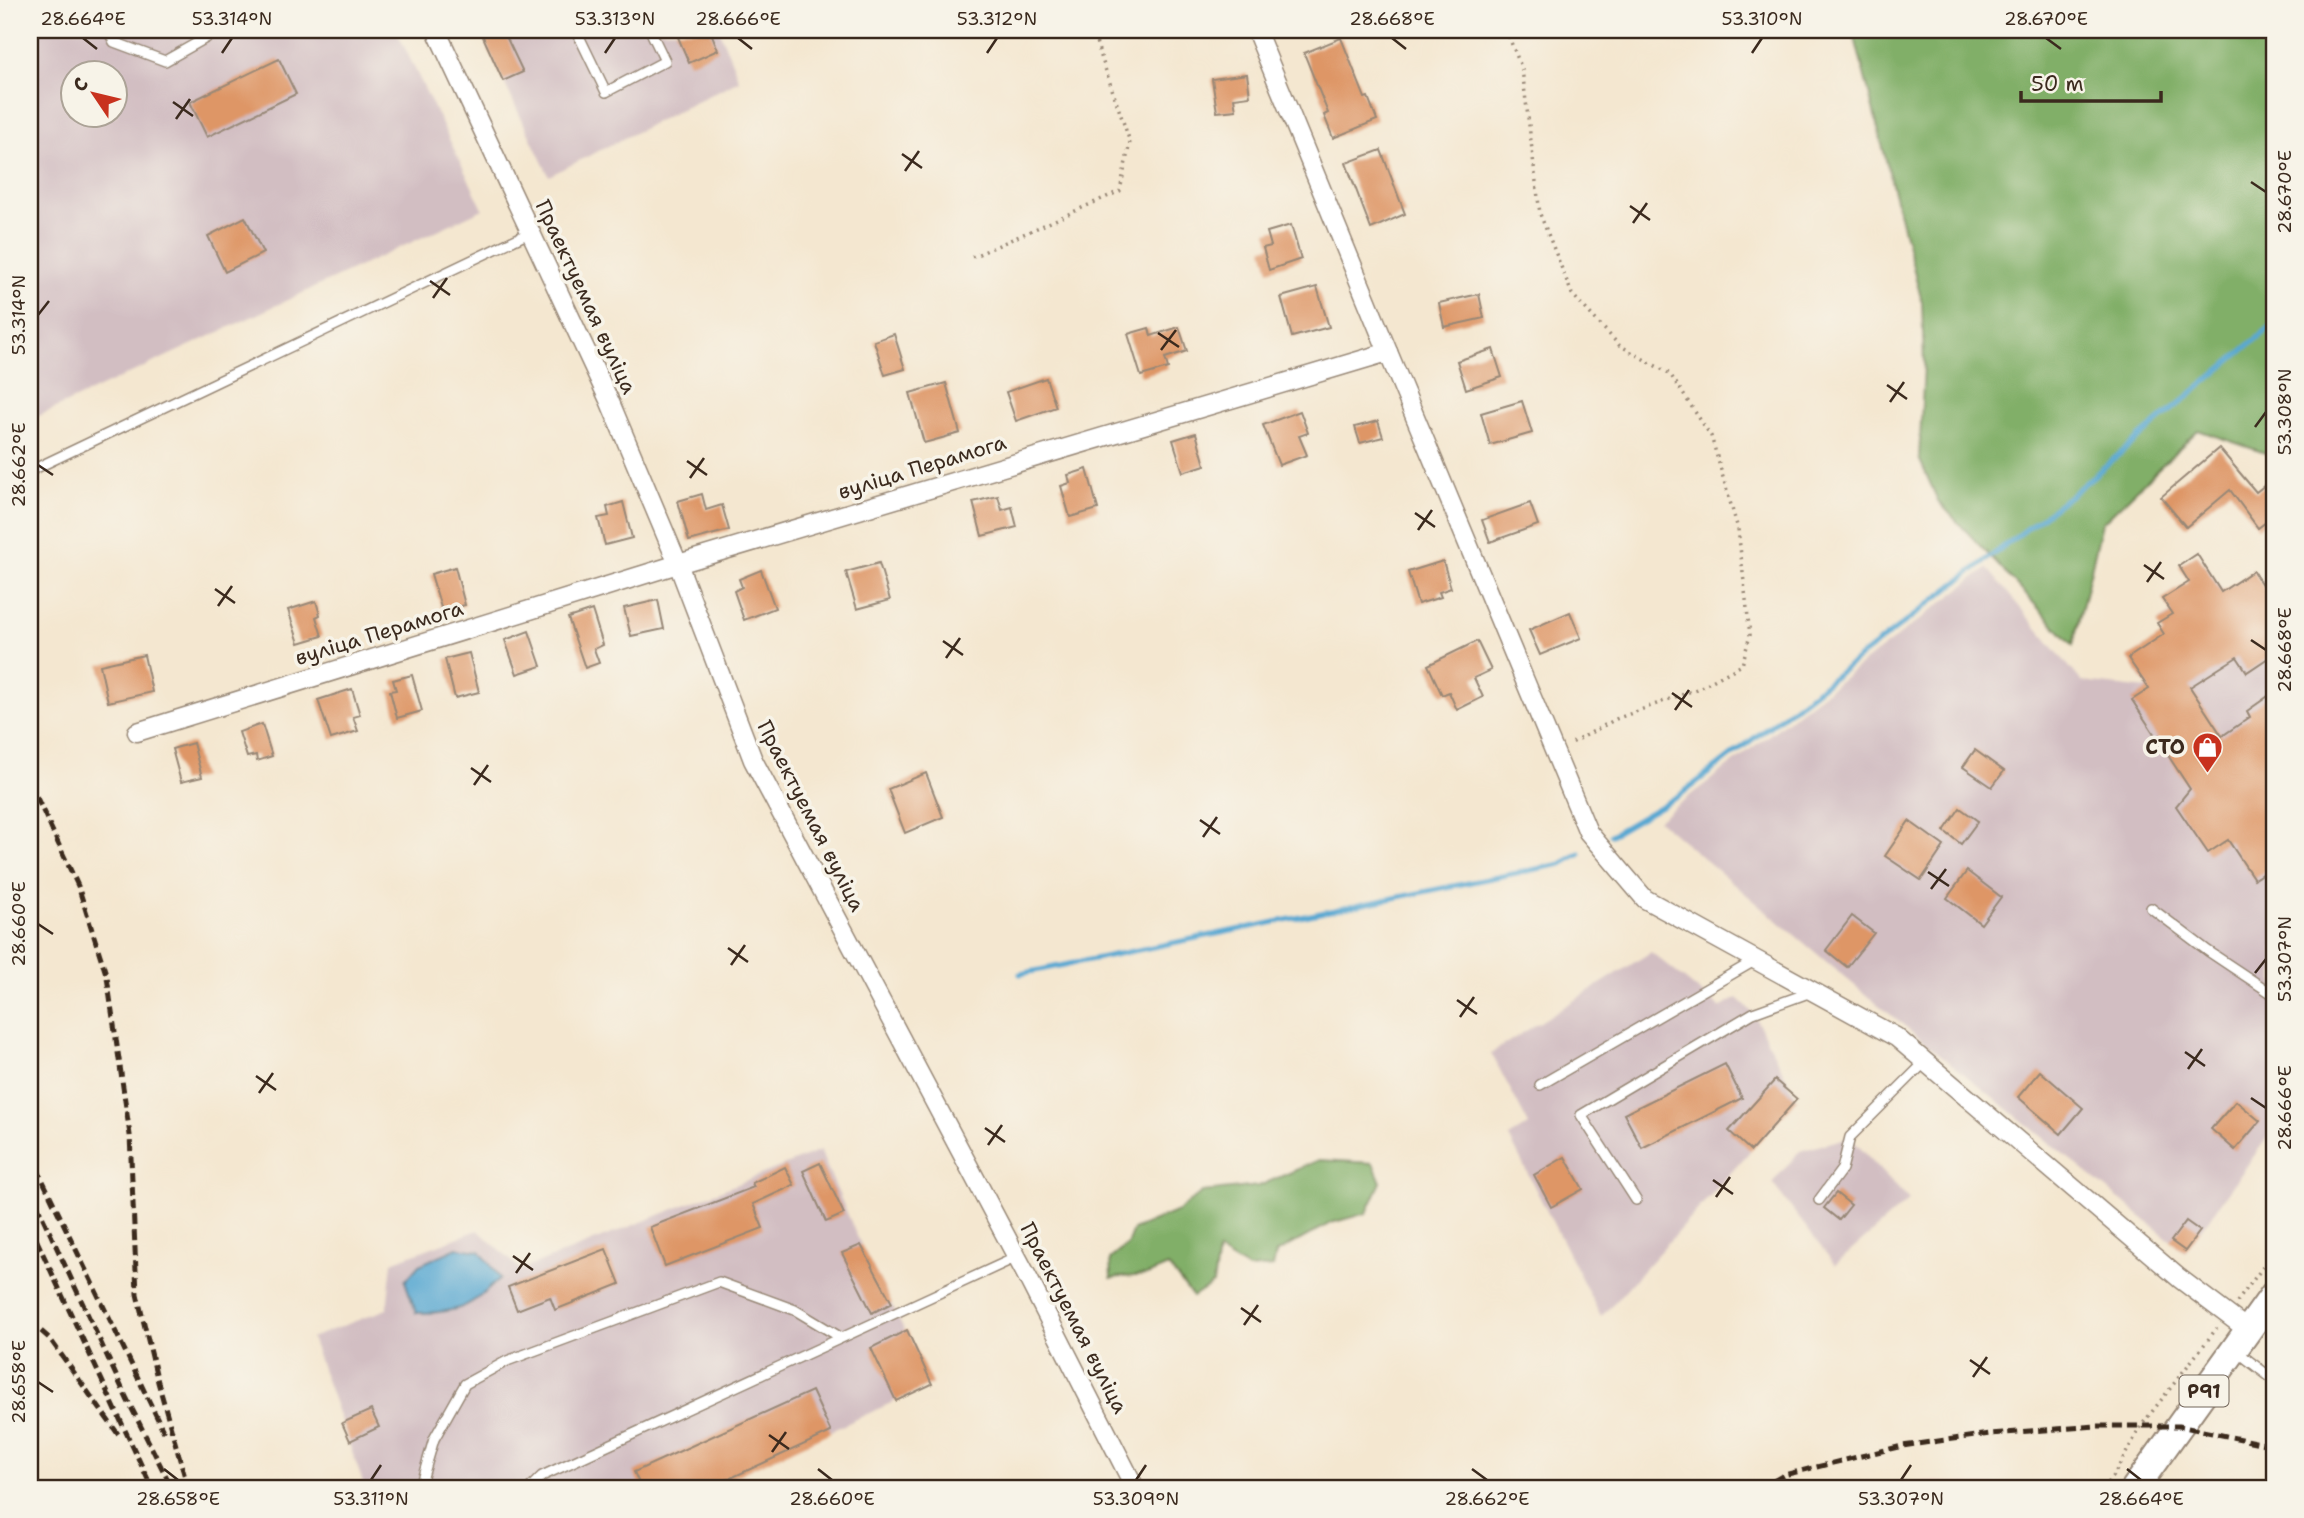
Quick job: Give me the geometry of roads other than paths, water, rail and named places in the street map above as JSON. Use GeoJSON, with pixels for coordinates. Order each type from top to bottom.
{"type":"FeatureCollection","features":[{"type":"Feature","properties":{"kind":"main road","name":"Р91"},"geometry":{"type":"LineString","coordinates":[[2136,1488],[2236,1331],[2274,1294]]}},
{"type":"Feature","properties":{"kind":"street","name":"Праектуемая вуліца"},"geometry":{"type":"LineString","coordinates":[[436,30],[609,400],[678,564],[753,760],[1017,1257],[1135,1488]]}},
{"type":"Feature","properties":{"kind":"street"},"geometry":{"type":"LineString","coordinates":[[1256,30],[1588,832],[1645,899],[1896,1037],[2179,1278],[2236,1331]]}},
{"type":"Feature","properties":{"kind":"street","name":"вуліца Перамога"},"geometry":{"type":"LineString","coordinates":[[137,732],[678,564],[1388,352]]}},
{"type":"Feature","properties":{"kind":"lane"},"geometry":{"type":"LineString","coordinates":[[108,30],[114,42],[165,61],[220,30]]}},
{"type":"Feature","properties":{"kind":"lane"},"geometry":{"type":"LineString","coordinates":[[576,30],[606,92],[665,61],[650,30]]}},
{"type":"Feature","properties":{"kind":"lane"},"geometry":{"type":"LineString","coordinates":[[30,471],[531,232]]}},
{"type":"Feature","properties":{"kind":"lane"},"geometry":{"type":"LineString","coordinates":[[2151,908],[2208,951],[2274,995]]}},
{"type":"Feature","properties":{"kind":"lane"},"geometry":{"type":"LineString","coordinates":[[1540,1085],[1756,960]]}},
{"type":"Feature","properties":{"kind":"lane"},"geometry":{"type":"LineString","coordinates":[[1636,1200],[1581,1115],[1753,1013],[1813,991]]}},
{"type":"Feature","properties":{"kind":"lane"},"geometry":{"type":"LineString","coordinates":[[1819,1200],[1842,1169],[1850,1137],[1926,1061]]}},
{"type":"Feature","properties":{"kind":"lane"},"geometry":{"type":"LineString","coordinates":[[530,1488],[542,1476],[1017,1257]]}},
{"type":"Feature","properties":{"kind":"lane"},"geometry":{"type":"LineString","coordinates":[[422,1488],[434,1439],[465,1384],[507,1361],[719,1282],[795,1310],[840,1337]]}},
{"type":"Feature","properties":{"kind":"lane"},"geometry":{"type":"LineString","coordinates":[[2236,1331],[2274,1380]]}},
{"type":"Feature","properties":{"kind":"water"},"geometry":{"type":"Polygon","coordinates":[[[457,1248],[480,1251],[500,1278],[463,1307],[442,1312],[416,1313],[405,1281],[419,1265],[457,1248]]]}},
{"type":"Feature","properties":{"kind":"waterway"},"geometry":{"type":"LineString","coordinates":[[1611,835],[1680,795],[2072,494],[2274,324]]}},
{"type":"Feature","properties":{"kind":"waterway"},"geometry":{"type":"LineString","coordinates":[[1020,974],[1561,864],[1580,853]]}},
{"type":"Feature","properties":{"kind":"railway"},"geometry":{"type":"LineString","coordinates":[[30,783],[78,886],[107,977],[130,1135],[137,1294],[188,1488]]}},
{"type":"Feature","properties":{"kind":"railway"},"geometry":{"type":"LineString","coordinates":[[30,1154],[164,1432]]}},
{"type":"Feature","properties":{"kind":"railway"},"geometry":{"type":"LineString","coordinates":[[30,1190],[127,1399],[172,1488]]}},
{"type":"Feature","properties":{"kind":"railway"},"geometry":{"type":"LineString","coordinates":[[30,1226],[152,1488]]}},
{"type":"Feature","properties":{"kind":"railway"},"geometry":{"type":"LineString","coordinates":[[30,1321],[50,1339],[118,1434]]}},
{"type":"Feature","properties":{"kind":"railway"},"geometry":{"type":"LineString","coordinates":[[1761,1488],[1784,1475],[1902,1446],[1990,1434],[2097,1426],[2179,1426],[2274,1446]]}},
{"type":"Feature","properties":{"kind":"place","name":"СТО"},"geometry":{"type":"Point","coordinates":[2208,774]}}]}
